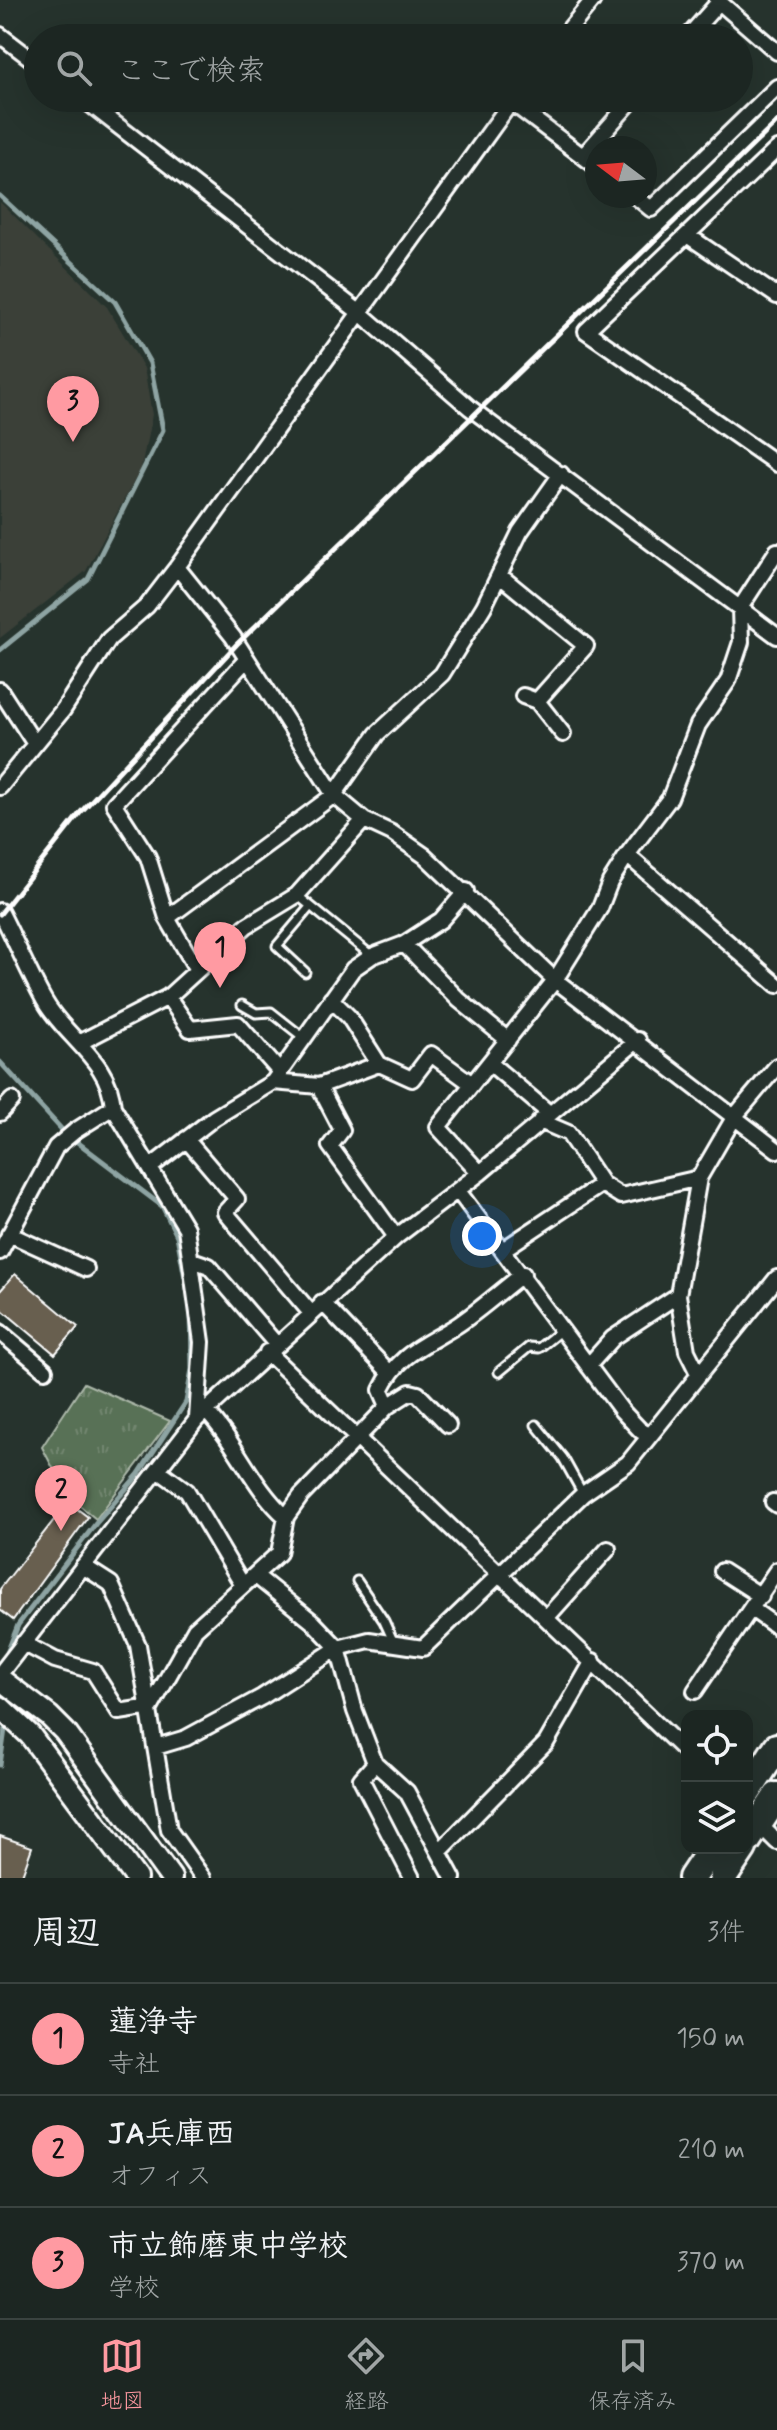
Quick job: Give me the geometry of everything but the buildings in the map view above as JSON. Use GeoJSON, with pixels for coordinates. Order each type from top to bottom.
{"type":"FeatureCollection","features":[{"type":"Feature","properties":{"kind":"highway"},"geometry":{"type":"LineString","coordinates":[[753,1784],[777,1747]]}},
{"type":"Feature","properties":{"kind":"highway"},"geometry":{"type":"LineString","coordinates":[[757,1830],[777,1796]]}},
{"type":"Feature","properties":{"kind":"highway"},"geometry":{"type":"LineString","coordinates":[[692,1878],[708,1854]]}},
{"type":"Feature","properties":{"kind":"highway"},"geometry":{"type":"LineString","coordinates":[[723,1878],[739,1854]]}},
{"type":"Feature","properties":{"kind":"street"},"geometry":{"type":"LineString","coordinates":[[573,24],[593,0]]}},
{"type":"Feature","properties":{"kind":"street"},"geometry":{"type":"LineString","coordinates":[[699,24],[718,1],[745,24]]}},
{"type":"Feature","properties":{"kind":"street"},"geometry":{"type":"LineString","coordinates":[[753,31],[777,52]]}},
{"type":"Feature","properties":{"kind":"street"},"geometry":{"type":"LineString","coordinates":[[0,35],[24,53]]}},
{"type":"Feature","properties":{"kind":"street"},"geometry":{"type":"LineString","coordinates":[[753,110],[777,87]]}},
{"type":"Feature","properties":{"kind":"street"},"geometry":{"type":"LineString","coordinates":[[100,112],[359,312],[470,408],[777,636]]}},
{"type":"Feature","properties":{"kind":"street"},"geometry":{"type":"LineString","coordinates":[[0,787],[35,744],[109,639],[147,606],[177,567],[504,112]]}},
{"type":"Feature","properties":{"kind":"street"},"geometry":{"type":"LineString","coordinates":[[528,112],[583,156],[622,112]]}},
{"type":"Feature","properties":{"kind":"street"},"geometry":{"type":"LineString","coordinates":[[657,203],[751,112]]}},
{"type":"Feature","properties":{"kind":"street"},"geometry":{"type":"LineString","coordinates":[[777,149],[586,331],[777,464]]}},
{"type":"Feature","properties":{"kind":"street"},"geometry":{"type":"LineString","coordinates":[[687,235],[777,296]]}},
{"type":"Feature","properties":{"kind":"street"},"geometry":{"type":"LineString","coordinates":[[167,918],[334,795],[377,734],[442,674],[520,532],[561,474]]}},
{"type":"Feature","properties":{"kind":"street"},"geometry":{"type":"LineString","coordinates":[[480,1173],[438,1127],[555,980],[600,908],[610,882],[627,855],[670,798],[698,725],[728,681],[741,642],[740,608],[777,551]]}},
{"type":"Feature","properties":{"kind":"street"},"geometry":{"type":"LineString","coordinates":[[177,567],[247,659],[334,795],[364,820],[392,833],[466,891],[496,925],[555,980],[638,1040],[777,1150]]}},
{"type":"Feature","properties":{"kind":"street"},"geometry":{"type":"LineString","coordinates":[[499,575],[586,646],[530,698],[563,734]]}},
{"type":"Feature","properties":{"kind":"street"},"geometry":{"type":"LineString","coordinates":[[196,968],[167,918],[148,857],[114,804],[247,659]]}},
{"type":"Feature","properties":{"kind":"street"},"geometry":{"type":"LineString","coordinates":[[0,690],[35,744]]}},
{"type":"Feature","properties":{"kind":"street"},"geometry":{"type":"LineString","coordinates":[[81,1042],[168,997],[196,968],[246,926],[297,895],[364,820]]}},
{"type":"Feature","properties":{"kind":"street"},"geometry":{"type":"LineString","coordinates":[[627,855],[777,985]]}},
{"type":"Feature","properties":{"kind":"street"},"geometry":{"type":"LineString","coordinates":[[152,1166],[276,1077],[353,969],[372,956],[404,944],[441,920],[466,891]]}},
{"type":"Feature","properties":{"kind":"street"},"geometry":{"type":"LineString","coordinates":[[0,911],[45,1004],[81,1042],[112,1088],[113,1107],[152,1166],[161,1190],[186,1228],[202,1342],[201,1414]]}},
{"type":"Feature","properties":{"kind":"street"},"geometry":{"type":"LineString","coordinates":[[404,944],[459,1000],[508,1040]]}},
{"type":"Feature","properties":{"kind":"street"},"geometry":{"type":"LineString","coordinates":[[168,997],[190,1029],[238,1024],[276,1077],[319,1086],[379,1064]]}},
{"type":"Feature","properties":{"kind":"street"},"geometry":{"type":"LineString","coordinates":[[331,999],[349,1017],[379,1064],[412,1079],[431,1054],[472,1084]]}},
{"type":"Feature","properties":{"kind":"street"},"geometry":{"type":"LineString","coordinates":[[171,1878],[65,1732],[0,1677],[201,1414],[396,1237],[458,1191],[638,1040]]}},
{"type":"Feature","properties":{"kind":"street"},"geometry":{"type":"LineString","coordinates":[[491,1064],[544,1117],[568,1133],[602,1184],[621,1196],[699,1178]]}},
{"type":"Feature","properties":{"kind":"street"},"geometry":{"type":"LineString","coordinates":[[699,1375],[687,1351],[678,1295],[699,1178],[735,1116],[777,1066]]}},
{"type":"Feature","properties":{"kind":"street"},"geometry":{"type":"LineString","coordinates":[[319,1086],[342,1130],[330,1146],[396,1237]]}},
{"type":"Feature","properties":{"kind":"street"},"geometry":{"type":"LineString","coordinates":[[0,1113],[12,1100]]}},
{"type":"Feature","properties":{"kind":"street"},"geometry":{"type":"LineString","coordinates":[[0,1252],[41,1171],[70,1135],[113,1107]]}},
{"type":"Feature","properties":{"kind":"street"},"geometry":{"type":"LineString","coordinates":[[186,1139],[237,1199],[225,1212],[316,1307],[389,1372]]}},
{"type":"Feature","properties":{"kind":"street"},"geometry":{"type":"LineString","coordinates":[[504,1249],[602,1184]]}},
{"type":"Feature","properties":{"kind":"street"},"geometry":{"type":"LineString","coordinates":[[458,1191],[523,1274],[560,1331],[631,1421],[650,1435]]}},
{"type":"Feature","properties":{"kind":"street"},"geometry":{"type":"LineString","coordinates":[[9,1234],[86,1269]]}},
{"type":"Feature","properties":{"kind":"street"},"geometry":{"type":"LineString","coordinates":[[192,1260],[209,1266],[271,1348],[357,1438],[681,1747]]}},
{"type":"Feature","properties":{"kind":"street"},"geometry":{"type":"LineString","coordinates":[[388,1406],[381,1390],[389,1372],[430,1338],[458,1325],[523,1274]]}},
{"type":"Feature","properties":{"kind":"street"},"geometry":{"type":"LineString","coordinates":[[156,1747],[186,1738],[262,1697],[338,1648],[369,1640],[423,1648],[583,1494],[628,1463],[777,1278]]}},
{"type":"Feature","properties":{"kind":"street"},"geometry":{"type":"LineString","coordinates":[[588,1366],[613,1338],[678,1295]]}},
{"type":"Feature","properties":{"kind":"street"},"geometry":{"type":"LineString","coordinates":[[0,1332],[45,1370]]}},
{"type":"Feature","properties":{"kind":"street"},"geometry":{"type":"LineString","coordinates":[[151,1707],[195,1629],[279,1553],[286,1517],[301,1496],[388,1406],[410,1392],[418,1394],[448,1425]]}},
{"type":"Feature","properties":{"kind":"street"},"geometry":{"type":"LineString","coordinates":[[201,1414],[233,1440],[268,1501],[286,1517]]}},
{"type":"Feature","properties":{"kind":"street"},"geometry":{"type":"LineString","coordinates":[[158,1470],[187,1491],[242,1584]]}},
{"type":"Feature","properties":{"kind":"street"},"geometry":{"type":"LineString","coordinates":[[547,1617],[608,1549]]}},
{"type":"Feature","properties":{"kind":"street"},"geometry":{"type":"LineString","coordinates":[[83,1566],[111,1584],[138,1645],[151,1707],[169,1830],[203,1878]]}},
{"type":"Feature","properties":{"kind":"street"},"geometry":{"type":"LineString","coordinates":[[695,1691],[753,1610],[777,1570]]}},
{"type":"Feature","properties":{"kind":"street"},"geometry":{"type":"LineString","coordinates":[[722,1571],[761,1596]]}},
{"type":"Feature","properties":{"kind":"street"},"geometry":{"type":"LineString","coordinates":[[256,1576],[313,1622],[338,1648],[355,1711],[375,1763],[407,1792],[441,1850],[453,1878]]}},
{"type":"Feature","properties":{"kind":"street"},"geometry":{"type":"LineString","coordinates":[[753,1610],[777,1627]]}},
{"type":"Feature","properties":{"kind":"street"},"geometry":{"type":"LineString","coordinates":[[23,1643],[55,1660],[93,1671],[119,1712],[151,1707]]}},
{"type":"Feature","properties":{"kind":"street"},"geometry":{"type":"LineString","coordinates":[[441,1850],[546,1743],[593,1661]]}},
{"type":"Feature","properties":{"kind":"street"},"geometry":{"type":"LineString","coordinates":[[0,1693],[5,1710],[30,1735],[136,1878]]}},
{"type":"Feature","properties":{"kind":"street"},"geometry":{"type":"LineString","coordinates":[[375,1763],[361,1779],[412,1878]]}},
{"type":"Feature","properties":{"kind":"street"},"geometry":{"type":"LineString","coordinates":[[149,1845],[169,1830]]}},
{"type":"Feature","properties":{"kind":"lane"},"geometry":{"type":"LineString","coordinates":[[297,895],[309,908],[372,956]]}},
{"type":"Feature","properties":{"kind":"lane"},"geometry":{"type":"LineString","coordinates":[[305,972],[277,946],[309,908]]}},
{"type":"Feature","properties":{"kind":"lane"},"geometry":{"type":"LineString","coordinates":[[242,1005],[256,1013],[271,1012],[304,1038]]}},
{"type":"Feature","properties":{"kind":"lane"},"geometry":{"type":"LineString","coordinates":[[499,1372],[529,1347],[539,1348],[560,1331]]}},
{"type":"Feature","properties":{"kind":"lane"},"geometry":{"type":"LineString","coordinates":[[536,1425],[563,1458],[583,1494]]}},
{"type":"Feature","properties":{"kind":"lane"},"geometry":{"type":"LineString","coordinates":[[357,1581],[384,1621],[394,1643]]}},
{"type":"Feature","properties":{"kind":"shaded area"},"geometry":{"type":"Polygon","coordinates":[[[0,202],[107,307],[144,368],[152,415],[141,468],[86,571],[0,638],[0,202]]]}},
{"type":"Feature","properties":{"kind":"green space"},"geometry":{"type":"Polygon","coordinates":[[[84,1383],[170,1421],[96,1519],[67,1495],[42,1447],[84,1383]]]}},
{"type":"Feature","properties":{"kind":"waterway"},"geometry":{"type":"LineString","coordinates":[[0,196],[115,302],[150,363],[163,430],[88,579],[0,650]]}},
{"type":"Feature","properties":{"kind":"waterway"},"geometry":{"type":"LineString","coordinates":[[0,1062],[64,1132],[162,1206],[177,1236],[188,1293]]}},
{"type":"Feature","properties":{"kind":"waterway"},"geometry":{"type":"LineString","coordinates":[[4,1661],[18,1625],[97,1522],[138,1475],[186,1402],[192,1369],[191,1307]]}},
{"type":"Feature","properties":{"kind":"waterway"},"geometry":{"type":"LineString","coordinates":[[0,1765],[6,1722]]}},
{"type":"Feature","properties":{"kind":"railway"},"geometry":{"type":"LineString","coordinates":[[0,914],[80,813],[237,644],[777,122]]}},
{"type":"Feature","properties":{"kind":"place","name":"市立飾磨東中学校"},"geometry":{"type":"Point","coordinates":[73,442]}},
{"type":"Feature","properties":{"kind":"place","name":"蓮浄寺"},"geometry":{"type":"Point","coordinates":[220,988]}},
{"type":"Feature","properties":{"kind":"place","name":"JA兵庫西"},"geometry":{"type":"Point","coordinates":[61,1531]}}]}
